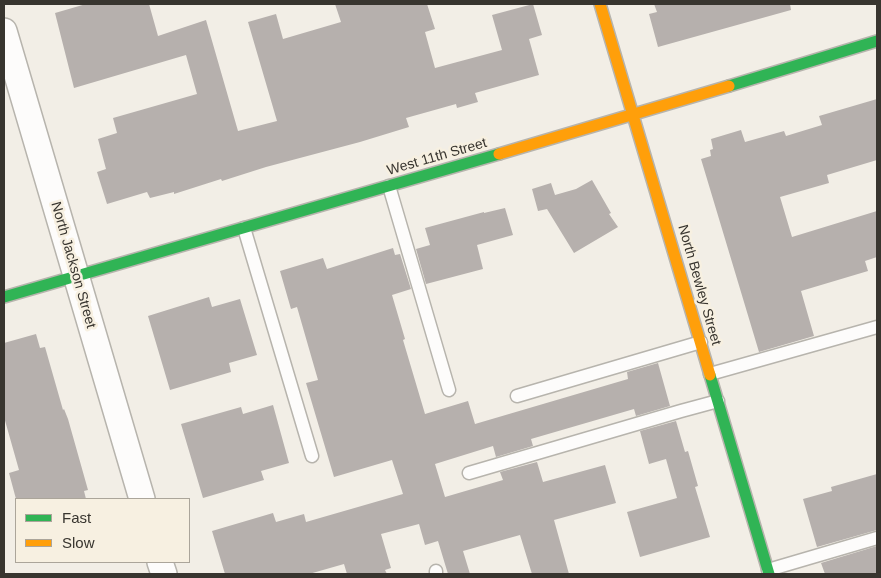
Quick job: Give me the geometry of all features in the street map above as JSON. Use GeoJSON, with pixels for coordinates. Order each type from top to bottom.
{"type":"FeatureCollection","features":[{"type":"Feature","properties":{"kind":"street","name":"North Bewley Street"},"geometry":{"type":"LineString","coordinates":[[600,4],[768,572]]}},
{"type":"Feature","properties":{"kind":"street","name":"North Jackson Street"},"geometry":{"type":"LineString","coordinates":[[4,31],[142,498]]}},
{"type":"Feature","properties":{"kind":"street","name":"West 11th Street"},"geometry":{"type":"LineString","coordinates":[[4,296],[77,277],[634,115],[877,41]]}},
{"type":"Feature","properties":{"kind":"lane"},"geometry":{"type":"LineString","coordinates":[[389,186],[448,390]]}},
{"type":"Feature","properties":{"kind":"lane"},"geometry":{"type":"LineString","coordinates":[[244,228],[312,456]]}},
{"type":"Feature","properties":{"kind":"lane"},"geometry":{"type":"LineString","coordinates":[[710,374],[877,327]]}},
{"type":"Feature","properties":{"kind":"lane"},"geometry":{"type":"LineString","coordinates":[[517,396],[700,342]]}},
{"type":"Feature","properties":{"kind":"lane"},"geometry":{"type":"LineString","coordinates":[[469,473],[681,410],[718,402]]}},
{"type":"Feature","properties":{"kind":"lane"},"geometry":{"type":"LineString","coordinates":[[768,572],[877,538]]}},
{"type":"Feature","properties":{"kind":"building"},"geometry":{"type":"Polygon","coordinates":[[[86,4],[149,4],[158,36],[206,20],[238,131],[277,121],[248,22],[276,14],[283,39],[341,22],[335,4],[427,4],[435,29],[425,32],[435,68],[502,50],[492,15],[533,4],[542,35],[529,39],[539,75],[475,93],[478,102],[457,108],[456,104],[406,118],[409,127],[360,142],[266,167],[222,181],[221,179],[174,194],[174,192],[150,198],[147,192],[107,204],[97,172],[106,169],[98,139],[117,133],[113,118],[197,94],[186,55],[74,88],[55,13],[86,4]]]}},
{"type":"Feature","properties":{"kind":"building"},"geometry":{"type":"Polygon","coordinates":[[[654,4],[790,4],[791,10],[658,47],[649,14],[657,12],[654,4]]]}},
{"type":"Feature","properties":{"kind":"building"},"geometry":{"type":"Polygon","coordinates":[[[877,99],[877,160],[827,175],[829,183],[780,197],[792,237],[877,211],[877,257],[865,261],[868,271],[801,291],[814,336],[759,352],[701,159],[711,156],[710,150],[713,149],[711,139],[741,130],[745,142],[784,131],[786,136],[822,125],[819,116],[877,99]]]}},
{"type":"Feature","properties":{"kind":"building"},"geometry":{"type":"Polygon","coordinates":[[[592,180],[611,213],[609,214],[618,227],[574,253],[547,209],[538,211],[532,189],[551,183],[555,195],[576,189],[592,180]]]}},
{"type":"Feature","properties":{"kind":"building"},"geometry":{"type":"Polygon","coordinates":[[[505,208],[513,235],[477,245],[483,269],[426,284],[416,249],[430,245],[425,228],[505,208]]]}},
{"type":"Feature","properties":{"kind":"building"},"geometry":{"type":"Polygon","coordinates":[[[393,248],[395,255],[400,254],[411,289],[392,295],[425,414],[468,401],[475,424],[628,379],[627,372],[658,363],[670,406],[636,416],[634,409],[531,439],[533,446],[496,457],[493,446],[435,464],[445,497],[503,480],[500,472],[537,462],[543,482],[605,465],[616,503],[554,520],[569,574],[532,574],[520,535],[463,551],[470,574],[448,574],[438,541],[425,545],[419,524],[381,534],[391,568],[385,570],[387,574],[347,574],[344,564],[309,574],[225,574],[212,531],[273,513],[276,522],[304,514],[306,522],[403,494],[392,460],[334,477],[306,383],[318,380],[297,307],[291,309],[280,271],[323,258],[327,269],[393,248]]]}},
{"type":"Feature","properties":{"kind":"building"},"geometry":{"type":"Polygon","coordinates":[[[209,297],[212,307],[240,299],[257,355],[229,363],[231,372],[170,390],[148,316],[209,297]]]}},
{"type":"Feature","properties":{"kind":"building"},"geometry":{"type":"Polygon","coordinates":[[[36,334],[40,348],[45,347],[88,490],[84,491],[86,498],[16,498],[9,473],[19,470],[4,417],[4,343],[36,334]]]}},
{"type":"Feature","properties":{"kind":"building"},"geometry":{"type":"Polygon","coordinates":[[[273,405],[289,463],[261,471],[264,480],[203,498],[181,424],[241,407],[243,414],[273,405]]]}},
{"type":"Feature","properties":{"kind":"building"},"geometry":{"type":"Polygon","coordinates":[[[676,421],[685,452],[688,451],[698,486],[695,487],[710,537],[640,557],[627,512],[677,498],[666,459],[649,464],[640,431],[676,421]]]}},
{"type":"Feature","properties":{"kind":"building"},"geometry":{"type":"Polygon","coordinates":[[[877,474],[877,530],[817,547],[803,499],[832,491],[831,487],[877,474]]]}},
{"type":"Feature","properties":{"kind":"building"},"geometry":{"type":"Polygon","coordinates":[[[877,546],[877,574],[825,574],[821,563],[877,546]]]}},
{"type":"Feature","properties":{"kind":"traffic: fast"},"geometry":{"type":"LineString","coordinates":[[729,86],[877,41]]}},
{"type":"Feature","properties":{"kind":"traffic: fast"},"geometry":{"type":"LineString","coordinates":[[4,297],[499,154]]}},
{"type":"Feature","properties":{"kind":"traffic: fast"},"geometry":{"type":"LineString","coordinates":[[710,375],[769,574]]}},
{"type":"Feature","properties":{"kind":"traffic: slow"},"geometry":{"type":"LineString","coordinates":[[600,4],[710,375]]}},
{"type":"Feature","properties":{"kind":"traffic: slow"},"geometry":{"type":"LineString","coordinates":[[499,154],[729,86]]}}]}
